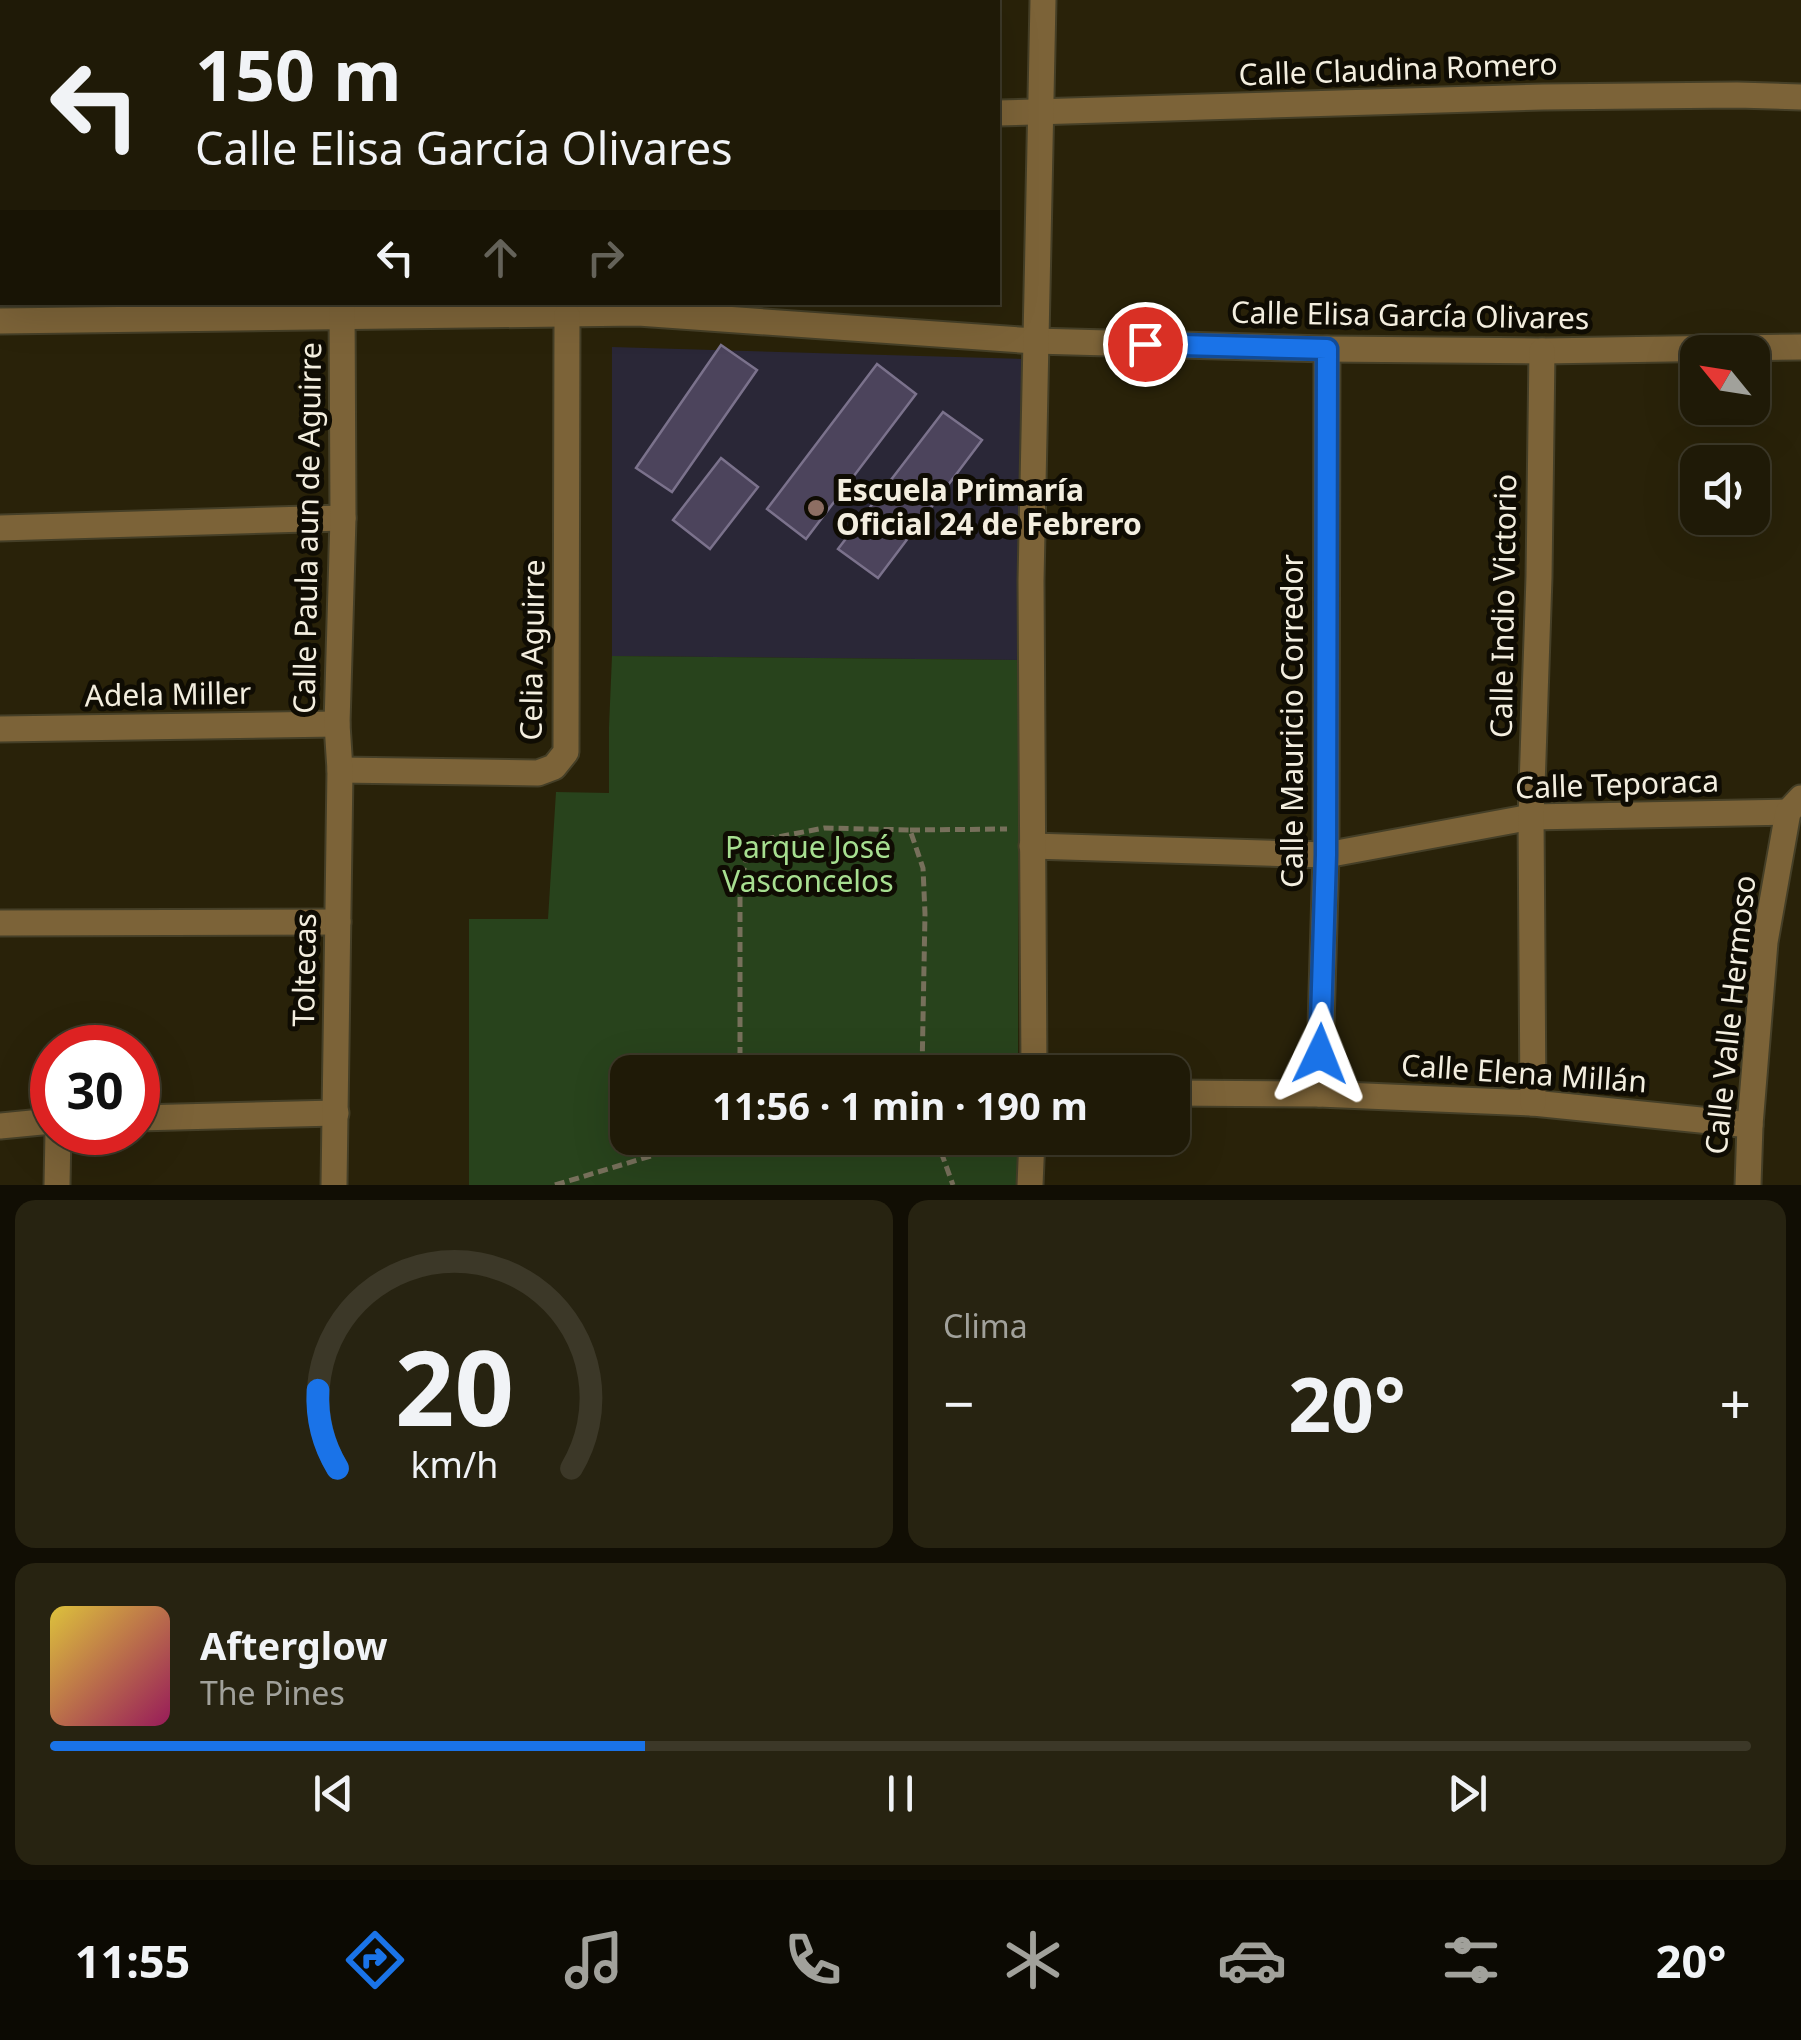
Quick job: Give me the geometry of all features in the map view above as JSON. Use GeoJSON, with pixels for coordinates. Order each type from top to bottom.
{"type":"FeatureCollection","features":[{"type":"Feature","properties":{"kind":"street"},"geometry":{"type":"LineString","coordinates":[[1034,1055],[1031,581],[1042,0]]}},
{"type":"Feature","properties":{"kind":"street","name":"Calle Claudina Romero"},"geometry":{"type":"LineString","coordinates":[[1000,113],[1544,97],[1801,96]]}},
{"type":"Feature","properties":{"kind":"street","name":"Calle Elisa García Olivares"},"geometry":{"type":"LineString","coordinates":[[0,321],[343,309],[567,315],[638,308],[1035,341],[1542,351],[1801,347]]}},
{"type":"Feature","properties":{"kind":"street","name":"Calle Paula aun de Aguirre"},"geometry":{"type":"LineString","coordinates":[[339,762],[343,309]]}},
{"type":"Feature","properties":{"kind":"street","name":"Celia Aguirre"},"geometry":{"type":"LineString","coordinates":[[339,762],[538,773],[554,767],[566,752],[567,315]]}},
{"type":"Feature","properties":{"kind":"street","name":"Calle Mauricio Corredor"},"geometry":{"type":"LineString","coordinates":[[1319,1094],[1326,855],[1327,349]]}},
{"type":"Feature","properties":{"kind":"street","name":"Calle Indio Victorio"},"geometry":{"type":"LineString","coordinates":[[1533,1103],[1531,817],[1542,351]]}},
{"type":"Feature","properties":{"kind":"street"},"geometry":{"type":"LineString","coordinates":[[0,528],[343,518]]}},
{"type":"Feature","properties":{"kind":"street","name":"Adela Miller"},"geometry":{"type":"LineString","coordinates":[[0,729],[337,724]]}},
{"type":"Feature","properties":{"kind":"street","name":"Toltecas"},"geometry":{"type":"LineString","coordinates":[[334,1185],[339,762]]}},
{"type":"Feature","properties":{"kind":"street","name":"Calle Teporaca"},"geometry":{"type":"LineString","coordinates":[[1032,837],[1326,855],[1531,817],[1795,805]]}},
{"type":"Feature","properties":{"kind":"street","name":"Calle Valle Hermoso"},"geometry":{"type":"LineString","coordinates":[[1748,1185],[1765,942],[1795,805]]}},
{"type":"Feature","properties":{"kind":"street"},"geometry":{"type":"LineString","coordinates":[[0,923],[338,922]]}},
{"type":"Feature","properties":{"kind":"street","name":"Calle Elena Millán"},"geometry":{"type":"LineString","coordinates":[[1190,1092],[1533,1103],[1750,1125]]}},
{"type":"Feature","properties":{"kind":"street"},"geometry":{"type":"LineString","coordinates":[[160,1117],[336,1113]]}},
{"type":"Feature","properties":{"kind":"street"},"geometry":{"type":"LineString","coordinates":[[0,1126],[30,1123]]}},
{"type":"Feature","properties":{"kind":"street"},"geometry":{"type":"LineString","coordinates":[[57,1185],[58,1155]]}},
{"type":"Feature","properties":{"kind":"street"},"geometry":{"type":"LineString","coordinates":[[1030,1185],[1031,1155]]}},
{"type":"Feature","properties":{"kind":"path"},"geometry":{"type":"LineString","coordinates":[[740,1055],[740,886],[746,860],[767,839],[824,828],[1032,837]]}},
{"type":"Feature","properties":{"kind":"path"},"geometry":{"type":"LineString","coordinates":[[910,830],[923,868],[926,914],[922,1055]]}},
{"type":"Feature","properties":{"kind":"path"},"geometry":{"type":"LineString","coordinates":[[555,1185],[654,1155]]}},
{"type":"Feature","properties":{"kind":"path"},"geometry":{"type":"LineString","coordinates":[[942,1155],[953,1185]]}},
{"type":"Feature","properties":{"kind":"shaded area","name":"Escuela Primaría Oficial 24 de Febrero"},"geometry":{"type":"Polygon","coordinates":[[[612,347],[1023,359],[1019,660],[612,656],[612,347]]]}},
{"type":"Feature","properties":{"kind":"green space","name":"Parque José Vasconcelos"},"geometry":{"type":"Polygon","coordinates":[[[612,656],[1019,660],[1018,1055],[610,1055],[610,1155],[1018,1155],[1018,1185],[469,1185],[469,919],[548,919],[556,792],[609,793],[612,656]]]}},
{"type":"Feature","properties":{"kind":"building"},"geometry":{"type":"Polygon","coordinates":[[[721,345],[757,370],[672,492],[636,468],[721,345]]]}},
{"type":"Feature","properties":{"kind":"building"},"geometry":{"type":"Polygon","coordinates":[[[877,364],[916,394],[806,539],[767,509],[877,364]]]}},
{"type":"Feature","properties":{"kind":"building"},"geometry":{"type":"Polygon","coordinates":[[[943,412],[982,440],[878,578],[838,549],[943,412]]]}},
{"type":"Feature","properties":{"kind":"building"},"geometry":{"type":"Polygon","coordinates":[[[721,458],[758,487],[710,549],[673,520],[721,458]]]}},
{"type":"Feature","properties":{"kind":"place","name":"Escuela Primaría Oficial 24 de Febrero"},"geometry":{"type":"Point","coordinates":[816,508]}},
{"type":"Feature","properties":{"kind":"route"},"geometry":{"type":"LineString","coordinates":[[1145,344],[1327,349],[1326,855],[1320,1054]]}}]}
